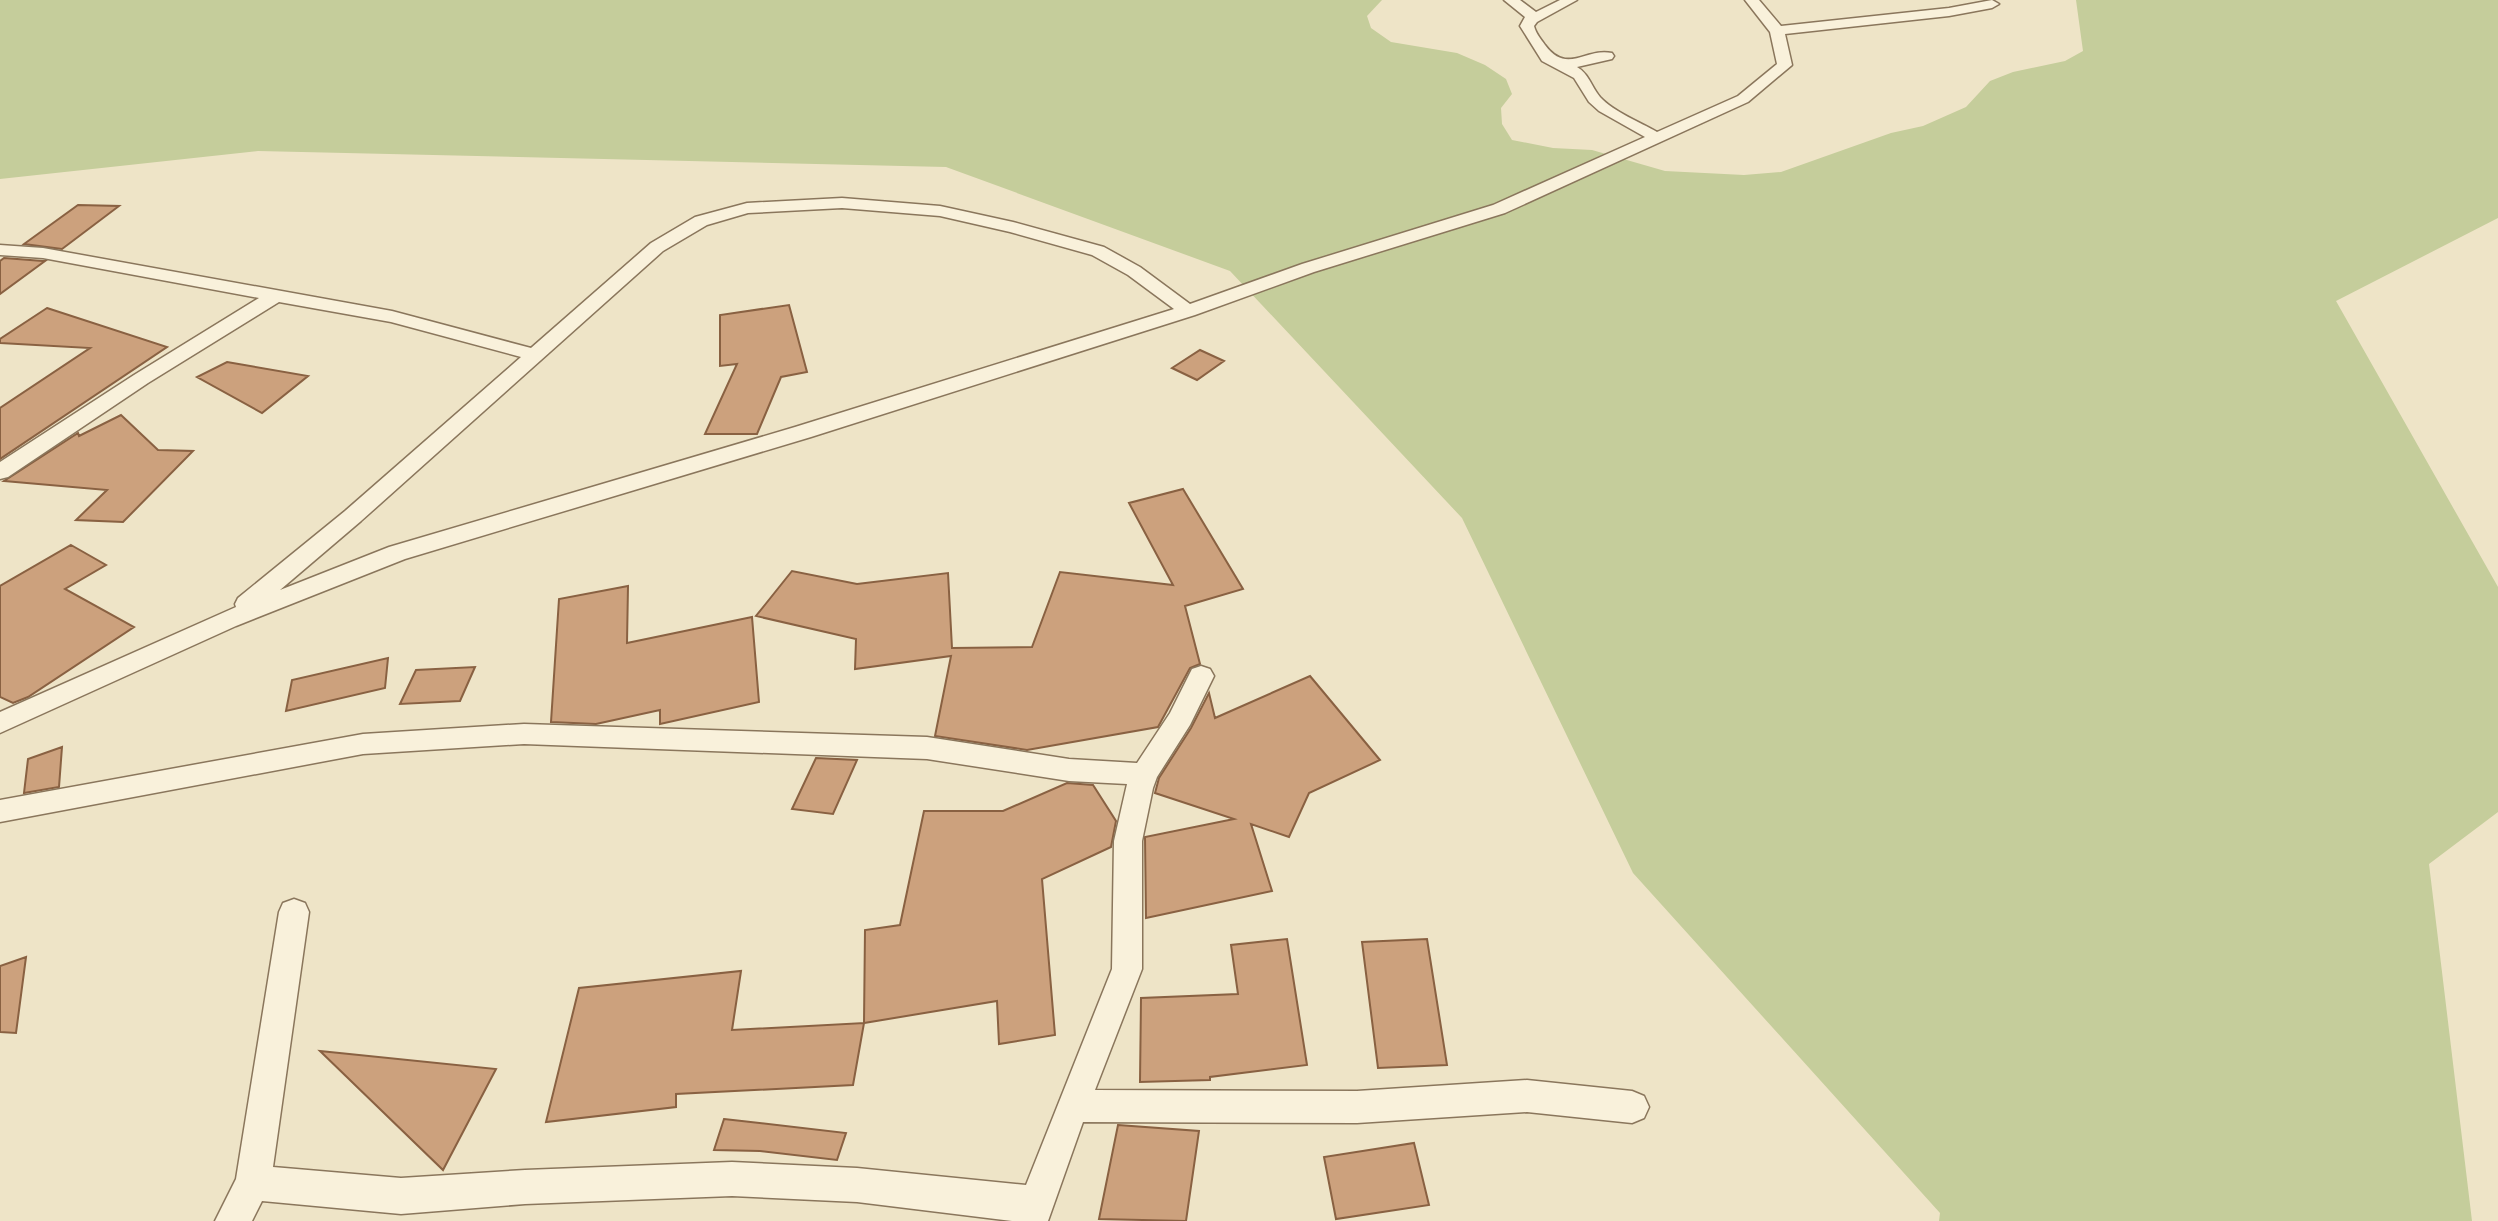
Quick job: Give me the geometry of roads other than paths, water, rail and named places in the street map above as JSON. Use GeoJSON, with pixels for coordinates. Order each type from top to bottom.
{"type":"FeatureCollection","features":[{"type":"Feature","properties":{"kind":"street"},"geometry":{"type":"LineString","coordinates":[[1511,0],[1532,19]]}},
{"type":"Feature","properties":{"kind":"street"},"geometry":{"type":"LineString","coordinates":[[1570,0],[1532,19],[1527,26],[1529,33],[1547,58],[1580,75],[1594,99],[1604,108],[1657,138]]}},
{"type":"Feature","properties":{"kind":"street"},"geometry":{"type":"LineString","coordinates":[[0,723],[228,620],[397,553],[790,436],[1188,311],[1308,268],[1499,209],[1743,99],[1785,65],[1777,30],[1752,0]]}},
{"type":"Feature","properties":{"kind":"street"},"geometry":{"type":"LineString","coordinates":[[1934,0],[1948,12]]}},
{"type":"Feature","properties":{"kind":"street"},"geometry":{"type":"LineString","coordinates":[[1777,30],[1948,12],[1992,4]]}},
{"type":"Feature","properties":{"kind":"street"},"geometry":{"type":"LineString","coordinates":[[1564,65],[1607,56]]}},
{"type":"Feature","properties":{"kind":"street"},"geometry":{"type":"LineString","coordinates":[[228,620],[353,516],[657,247],[701,221],[747,208],[842,203],[940,211],[1013,226],[1098,251],[1134,271],[1188,311]]}},
{"type":"Feature","properties":{"kind":"street"},"geometry":{"type":"LineString","coordinates":[[0,250],[70,258],[393,317],[536,355]]}},
{"type":"Feature","properties":{"kind":"street"},"geometry":{"type":"LineString","coordinates":[[0,472],[141,379],[276,296]]}},
{"type":"Feature","properties":{"kind":"street"},"geometry":{"type":"LineString","coordinates":[[253,1183],[401,1196],[525,1187],[732,1179],[857,1185],[1032,1212],[1127,970],[1128,841],[1144,774],[1181,718],[1201,676]]}},
{"type":"Feature","properties":{"kind":"street"},"geometry":{"type":"LineString","coordinates":[[0,811],[363,744],[524,734],[926,748],[1069,770],[1144,774]]}},
{"type":"Feature","properties":{"kind":"street"},"geometry":{"type":"LineString","coordinates":[[233,1221],[253,1183],[294,912]]}},
{"type":"Feature","properties":{"kind":"street"},"geometry":{"type":"LineString","coordinates":[[1072,1106],[1357,1107],[1527,1096],[1632,1107]]}}]}
